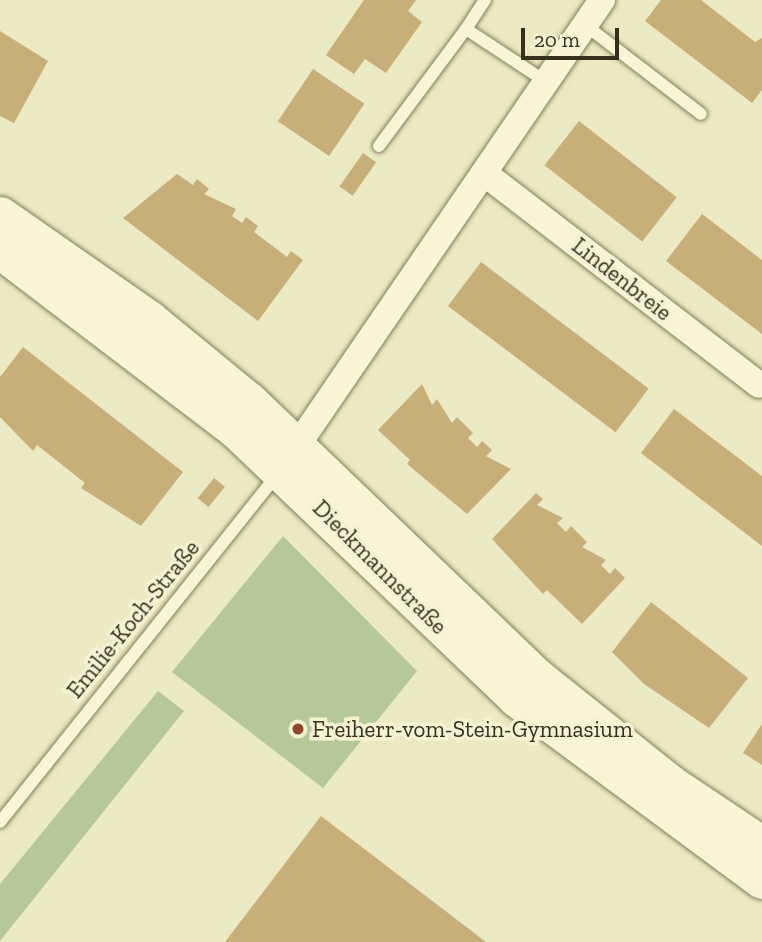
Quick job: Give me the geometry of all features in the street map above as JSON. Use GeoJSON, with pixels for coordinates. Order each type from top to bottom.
{"type":"FeatureCollection","features":[{"type":"Feature","properties":{"kind":"street"},"geometry":{"type":"LineString","coordinates":[[290,456],[602,0]]}},
{"type":"Feature","properties":{"kind":"street","name":"Lindenbreie"},"geometry":{"type":"LineString","coordinates":[[485,173],[761,384]]}},
{"type":"Feature","properties":{"kind":"street","name":"Dieckmannstraße"},"geometry":{"type":"LineString","coordinates":[[0,215],[149,320],[290,456],[537,677],[671,784],[762,845]]}},
{"type":"Feature","properties":{"kind":"street","name":"Dieckmannstraße"},"geometry":{"type":"LineString","coordinates":[[0,250],[159,366],[290,456],[516,698],[762,880]]}},
{"type":"Feature","properties":{"kind":"lane"},"geometry":{"type":"LineString","coordinates":[[379,146],[485,0]]}},
{"type":"Feature","properties":{"kind":"lane"},"geometry":{"type":"LineString","coordinates":[[585,25],[701,114]]}},
{"type":"Feature","properties":{"kind":"lane"},"geometry":{"type":"LineString","coordinates":[[466,29],[545,81]]}},
{"type":"Feature","properties":{"kind":"lane","name":"Emilie-Koch-Straße"},"geometry":{"type":"LineString","coordinates":[[0,822],[290,456]]}},
{"type":"Feature","properties":{"kind":"green space"},"geometry":{"type":"Polygon","coordinates":[[[283,536],[417,671],[323,788],[172,672],[283,536]]]}},
{"type":"Feature","properties":{"kind":"green space"},"geometry":{"type":"Polygon","coordinates":[[[158,691],[184,711],[0,941],[0,884],[158,691]]]}},
{"type":"Feature","properties":{"kind":"building"},"geometry":{"type":"Polygon","coordinates":[[[364,0],[416,0],[408,11],[422,22],[386,73],[365,59],[354,74],[326,55],[364,0]]]}},
{"type":"Feature","properties":{"kind":"building"},"geometry":{"type":"Polygon","coordinates":[[[661,0],[701,0],[755,42],[762,38],[762,90],[752,103],[645,21],[661,0]]]}},
{"type":"Feature","properties":{"kind":"building"},"geometry":{"type":"Polygon","coordinates":[[[0,31],[48,61],[14,123],[0,116],[0,31]]]}},
{"type":"Feature","properties":{"kind":"building"},"geometry":{"type":"Polygon","coordinates":[[[313,69],[364,104],[329,156],[278,121],[313,69]]]}},
{"type":"Feature","properties":{"kind":"building"},"geometry":{"type":"Polygon","coordinates":[[[579,121],[677,197],[642,241],[545,165],[579,121]]]}},
{"type":"Feature","properties":{"kind":"building"},"geometry":{"type":"Polygon","coordinates":[[[363,153],[376,162],[353,196],[339,187],[363,153]]]}},
{"type":"Feature","properties":{"kind":"building"},"geometry":{"type":"Polygon","coordinates":[[[177,174],[193,185],[197,179],[209,189],[204,194],[236,209],[232,216],[242,223],[246,217],[258,226],[254,232],[287,257],[291,251],[303,260],[258,321],[123,218],[177,174]]]}},
{"type":"Feature","properties":{"kind":"building"},"geometry":{"type":"Polygon","coordinates":[[[702,214],[762,260],[762,334],[666,261],[702,214]]]}},
{"type":"Feature","properties":{"kind":"building"},"geometry":{"type":"Polygon","coordinates":[[[481,262],[649,388],[616,432],[448,306],[481,262]]]}},
{"type":"Feature","properties":{"kind":"building"},"geometry":{"type":"Polygon","coordinates":[[[23,347],[183,472],[141,526],[81,488],[85,483],[37,445],[33,451],[0,417],[0,377],[23,347]]]}},
{"type":"Feature","properties":{"kind":"building"},"geometry":{"type":"Polygon","coordinates":[[[422,384],[432,405],[437,399],[452,423],[457,417],[473,433],[468,438],[477,447],[482,441],[492,450],[486,456],[511,469],[467,514],[407,464],[410,460],[378,430],[422,384]]]}},
{"type":"Feature","properties":{"kind":"building"},"geometry":{"type":"Polygon","coordinates":[[[674,409],[762,476],[762,546],[641,453],[674,409]]]}},
{"type":"Feature","properties":{"kind":"building"},"geometry":{"type":"Polygon","coordinates":[[[214,478],[225,487],[209,507],[198,498],[214,478]]]}},
{"type":"Feature","properties":{"kind":"building"},"geometry":{"type":"Polygon","coordinates":[[[536,493],[543,499],[537,505],[563,518],[557,523],[566,532],[571,526],[587,542],[582,547],[606,560],[601,565],[610,574],[615,568],[625,578],[582,624],[547,590],[543,594],[492,539],[536,493]]]}},
{"type":"Feature","properties":{"kind":"building"},"geometry":{"type":"Polygon","coordinates":[[[651,602],[748,678],[709,728],[644,684],[612,652],[651,602]]]}},
{"type":"Feature","properties":{"kind":"building"},"geometry":{"type":"Polygon","coordinates":[[[762,724],[762,765],[743,753],[762,724]]]}},
{"type":"Feature","properties":{"kind":"building"},"geometry":{"type":"Polygon","coordinates":[[[321,816],[367,851],[486,942],[225,942],[321,816]]]}},
{"type":"Feature","properties":{"kind":"place","name":"Freiherr-vom-Stein-Gymnasium"},"geometry":{"type":"Point","coordinates":[298,729]}}]}
